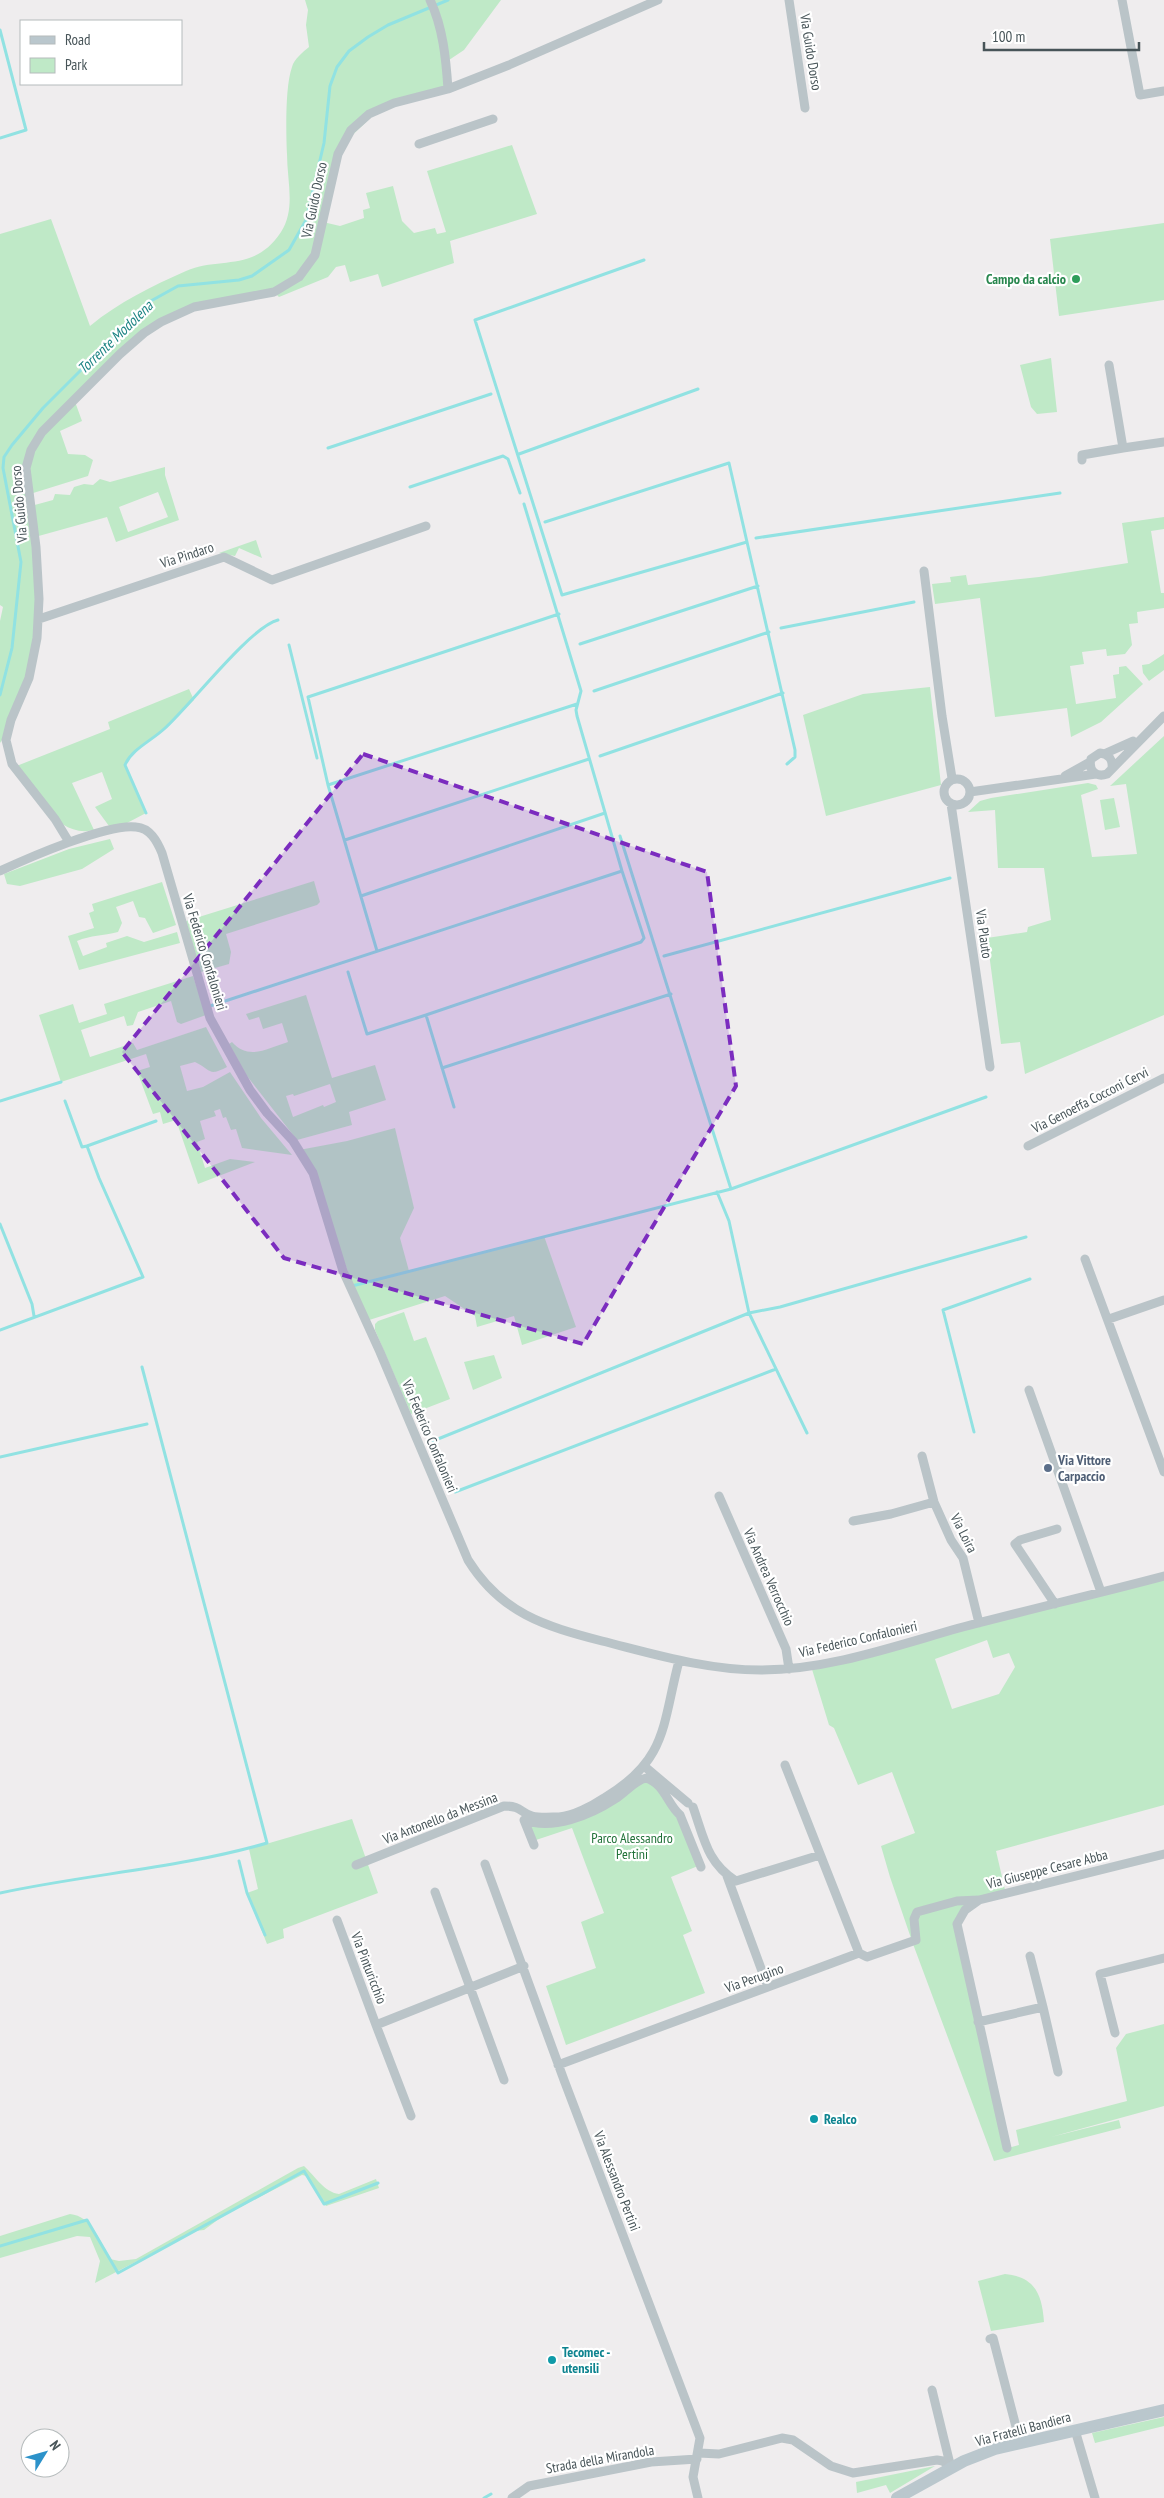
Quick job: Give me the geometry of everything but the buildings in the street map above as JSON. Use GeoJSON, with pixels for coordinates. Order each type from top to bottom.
{"type":"FeatureCollection","features":[{"type":"Feature","properties":{"kind":"street"},"geometry":{"type":"LineString","coordinates":[[430,0],[437,15],[446,62],[448,89]]}},
{"type":"Feature","properties":{"kind":"street","name":"Via Guido Dorso"},"geometry":{"type":"LineString","coordinates":[[69,842],[55,819],[14,767],[6,747],[7,732],[32,668],[39,619],[36,547],[26,468],[31,450],[46,427],[120,354],[144,333],[161,322],[194,307],[274,292],[299,277],[315,255],[338,154],[351,130],[364,117],[381,108],[448,89],[516,62],[658,0]]}},
{"type":"Feature","properties":{"kind":"street","name":"Via Guido Dorso"},"geometry":{"type":"LineString","coordinates":[[789,0],[805,108]]}},
{"type":"Feature","properties":{"kind":"street"},"geometry":{"type":"LineString","coordinates":[[1122,0],[1140,95],[1164,91]]}},
{"type":"Feature","properties":{"kind":"street"},"geometry":{"type":"LineString","coordinates":[[419,144],[493,119]]}},
{"type":"Feature","properties":{"kind":"street"},"geometry":{"type":"LineString","coordinates":[[1109,365],[1123,448]]}},
{"type":"Feature","properties":{"kind":"street"},"geometry":{"type":"LineString","coordinates":[[1082,460],[1082,455],[1164,442]]}},
{"type":"Feature","properties":{"kind":"street","name":"Via Pindaro"},"geometry":{"type":"LineString","coordinates":[[39,619],[224,557],[272,580],[426,526]]}},
{"type":"Feature","properties":{"kind":"street","name":"Via Plauto"},"geometry":{"type":"LineString","coordinates":[[924,571],[942,716],[952,778],[943,791],[944,798],[951,804],[990,1068]]}},
{"type":"Feature","properties":{"kind":"street"},"geometry":{"type":"LineString","coordinates":[[970,792],[1107,774],[1164,716]]}},
{"type":"Feature","properties":{"kind":"street"},"geometry":{"type":"LineString","coordinates":[[1056,780],[1073,773],[1090,762],[1096,754],[1104,754],[1127,745],[1144,735]]}},
{"type":"Feature","properties":{"kind":"street"},"geometry":{"type":"LineString","coordinates":[[1104,754],[1112,761],[1112,768]]}},
{"type":"Feature","properties":{"kind":"street"},"geometry":{"type":"LineString","coordinates":[[1090,762],[1091,769],[1096,774]]}},
{"type":"Feature","properties":{"kind":"street"},"geometry":{"type":"LineString","coordinates":[[952,778],[965,782],[970,792]]}},
{"type":"Feature","properties":{"kind":"street"},"geometry":{"type":"LineString","coordinates":[[951,804],[963,804],[970,792]]}},
{"type":"Feature","properties":{"kind":"street","name":"Via Federico Confalonieri"},"geometry":{"type":"LineString","coordinates":[[69,842],[115,829],[135,826],[148,832],[158,844],[210,1018],[250,1090],[267,1113],[293,1141],[313,1173],[343,1271],[380,1352],[458,1540],[480,1579],[505,1603],[538,1621],[679,1661],[733,1669],[790,1669],[811,1666],[885,1648],[1164,1576]]}},
{"type":"Feature","properties":{"kind":"street"},"geometry":{"type":"LineString","coordinates":[[0,870],[69,842]]}},
{"type":"Feature","properties":{"kind":"street","name":"Via Genoeffa Cocconi Cervi"},"geometry":{"type":"LineString","coordinates":[[1028,1146],[1164,1078]]}},
{"type":"Feature","properties":{"kind":"street"},"geometry":{"type":"LineString","coordinates":[[1085,1259],[1164,1472]]}},
{"type":"Feature","properties":{"kind":"street"},"geometry":{"type":"LineString","coordinates":[[1109,1320],[1164,1300]]}},
{"type":"Feature","properties":{"kind":"street"},"geometry":{"type":"LineString","coordinates":[[1029,1390],[1101,1592]]}},
{"type":"Feature","properties":{"kind":"street","name":"Via Loira"},"geometry":{"type":"LineString","coordinates":[[922,1456],[934,1502],[951,1540],[963,1558],[979,1623]]}},
{"type":"Feature","properties":{"kind":"street","name":"Via Andrea Verrocchio"},"geometry":{"type":"LineString","coordinates":[[719,1496],[786,1649],[790,1669]]}},
{"type":"Feature","properties":{"kind":"street"},"geometry":{"type":"LineString","coordinates":[[853,1521],[891,1514],[934,1502]]}},
{"type":"Feature","properties":{"kind":"street"},"geometry":{"type":"LineString","coordinates":[[1055,1604],[1018,1552],[1015,1544],[1020,1540],[1057,1529]]}},
{"type":"Feature","properties":{"kind":"street","name":"Via Antonello da Messina"},"geometry":{"type":"LineString","coordinates":[[356,1866],[504,1806],[517,1806],[532,1816],[561,1817],[596,1803],[617,1791],[649,1761],[662,1737],[679,1661]]}},
{"type":"Feature","properties":{"kind":"street"},"geometry":{"type":"LineString","coordinates":[[785,1765],[859,1953]]}},
{"type":"Feature","properties":{"kind":"street","name":"Via Perugino"},"geometry":{"type":"LineString","coordinates":[[644,1766],[691,1805],[710,1857],[728,1876],[766,1982]]}},
{"type":"Feature","properties":{"kind":"street"},"geometry":{"type":"LineString","coordinates":[[534,1845],[524,1820],[535,1824],[549,1824],[593,1812],[614,1800],[640,1779],[646,1778],[667,1794],[673,1809],[680,1815],[701,1867]]}},
{"type":"Feature","properties":{"kind":"street","name":"Via Giuseppe Cesare Abba"},"geometry":{"type":"LineString","coordinates":[[1008,2148],[957,1924],[965,1910],[979,1900],[1164,1854]]}},
{"type":"Feature","properties":{"kind":"street"},"geometry":{"type":"LineString","coordinates":[[728,1876],[736,1881],[820,1855]]}},
{"type":"Feature","properties":{"kind":"street","name":"Via Alessandro Pertini"},"geometry":{"type":"LineString","coordinates":[[485,1864],[524,1966],[558,2065],[700,2438],[694,2485],[698,2498]]}},
{"type":"Feature","properties":{"kind":"street"},"geometry":{"type":"LineString","coordinates":[[435,1892],[504,2080]]}},
{"type":"Feature","properties":{"kind":"street","name":"Via Perugino"},"geometry":{"type":"LineString","coordinates":[[558,2065],[859,1953],[867,1957],[916,1940],[914,1919],[917,1912],[957,1901],[979,1900]]}},
{"type":"Feature","properties":{"kind":"street","name":"Via Pinturicchio"},"geometry":{"type":"LineString","coordinates":[[337,1920],[411,2116]]}},
{"type":"Feature","properties":{"kind":"street"},"geometry":{"type":"LineString","coordinates":[[1030,1956],[1058,2072]]}},
{"type":"Feature","properties":{"kind":"street"},"geometry":{"type":"LineString","coordinates":[[1115,2033],[1100,1974],[1164,1958]]}},
{"type":"Feature","properties":{"kind":"street","name":"Via Pinturicchio"},"geometry":{"type":"LineString","coordinates":[[376,2025],[524,1966]]}},
{"type":"Feature","properties":{"kind":"street"},"geometry":{"type":"LineString","coordinates":[[978,2022],[1043,2007]]}},
{"type":"Feature","properties":{"kind":"street"},"geometry":{"type":"LineString","coordinates":[[990,2339],[993,2338],[1020,2442]]}},
{"type":"Feature","properties":{"kind":"street"},"geometry":{"type":"LineString","coordinates":[[932,2390],[951,2468]]}},
{"type":"Feature","properties":{"kind":"street","name":"Via Fratelli Bandiera"},"geometry":{"type":"LineString","coordinates":[[897,2498],[976,2456],[1020,2442],[1164,2410]]}},
{"type":"Feature","properties":{"kind":"street"},"geometry":{"type":"LineString","coordinates":[[1075,2430],[1095,2498]]}},
{"type":"Feature","properties":{"kind":"street","name":"Strada della Mirandola"},"geometry":{"type":"LineString","coordinates":[[512,2498],[530,2486],[651,2462],[719,2454],[788,2438],[800,2443],[838,2470],[853,2473],[937,2460],[943,2461],[951,2468]]}},
{"type":"Feature","properties":{"kind":"highlighted area"},"geometry":{"type":"Polygon","coordinates":[[[363,754],[707,872],[736,1086],[583,1344],[284,1258],[122,1052],[363,754]]]}},
{"type":"Feature","properties":{"kind":"green space"},"geometry":{"type":"Polygon","coordinates":[[[305,0],[501,0],[464,50],[446,62],[448,89],[381,108],[344,143],[323,222],[340,226],[364,218],[363,210],[370,208],[366,193],[393,186],[402,221],[414,233],[435,228],[437,234],[446,232],[427,171],[512,145],[537,214],[450,241],[454,263],[382,287],[378,274],[350,282],[345,265],[336,267],[328,277],[279,297],[274,292],[214,303],[161,322],[74,399],[82,421],[60,431],[68,454],[85,455],[93,460],[88,476],[30,494],[31,506],[53,500],[55,494],[70,495],[74,487],[84,484],[93,485],[100,479],[110,482],[165,467],[165,475],[179,520],[116,542],[107,517],[35,537],[38,579],[32,668],[7,732],[0,743],[0,621],[3,607],[0,605],[0,234],[51,219],[90,326],[112,309],[136,295],[186,271],[211,264],[248,258],[260,253],[271,245],[286,223],[288,214],[290,194],[286,122],[288,86],[293,64],[309,47],[306,25],[308,10],[305,0]],[[158,492],[119,507],[128,532],[168,517],[158,492]]]}},
{"type":"Feature","properties":{"kind":"green space"},"geometry":{"type":"Polygon","coordinates":[[[1164,223],[1164,300],[1059,316],[1050,239],[1164,223]]]}},
{"type":"Feature","properties":{"kind":"green space"},"geometry":{"type":"Polygon","coordinates":[[[1051,358],[1057,412],[1037,414],[1031,407],[1020,365],[1051,358]]]}},
{"type":"Feature","properties":{"kind":"green space"},"geometry":{"type":"Polygon","coordinates":[[[1164,517],[1164,529],[1151,531],[1161,593],[1164,593],[1164,608],[1137,612],[1138,623],[1129,624],[1132,645],[1125,654],[1107,656],[1106,649],[1082,652],[1084,664],[1070,666],[1076,704],[1116,698],[1113,675],[1119,674],[1119,667],[1126,666],[1143,684],[1101,722],[1071,737],[1067,708],[995,717],[980,598],[935,604],[932,584],[951,582],[950,577],[966,575],[968,585],[1039,577],[1128,563],[1122,523],[1164,517]]]}},
{"type":"Feature","properties":{"kind":"green space"},"geometry":{"type":"Polygon","coordinates":[[[256,540],[262,558],[239,548],[235,556],[219,553],[256,540]]]}},
{"type":"Feature","properties":{"kind":"green space"},"geometry":{"type":"Polygon","coordinates":[[[1164,654],[1164,670],[1149,681],[1143,673],[1142,665],[1149,664],[1164,654]]]}},
{"type":"Feature","properties":{"kind":"green space"},"geometry":{"type":"Polygon","coordinates":[[[930,687],[941,785],[826,816],[803,715],[863,694],[930,687]]]}},
{"type":"Feature","properties":{"kind":"green space"},"geometry":{"type":"Polygon","coordinates":[[[189,689],[194,700],[164,729],[129,757],[125,765],[146,813],[127,823],[109,826],[95,807],[112,799],[102,772],[72,783],[94,830],[81,831],[57,821],[38,800],[14,767],[110,729],[108,722],[189,689]]]}},
{"type":"Feature","properties":{"kind":"green space"},"geometry":{"type":"Polygon","coordinates":[[[1164,736],[1164,1015],[1025,1074],[1020,1042],[1001,1044],[987,938],[1027,932],[1028,927],[1051,920],[1044,868],[998,868],[995,810],[968,812],[980,801],[991,798],[1088,783],[1096,785],[1098,789],[1081,795],[1092,857],[1137,854],[1126,784],[1110,786],[1164,736]]]}},
{"type":"Feature","properties":{"kind":"green space"},"geometry":{"type":"Polygon","coordinates":[[[1114,798],[1120,827],[1105,830],[1100,800],[1114,798]]]}},
{"type":"Feature","properties":{"kind":"green space"},"geometry":{"type":"Polygon","coordinates":[[[110,839],[114,849],[82,869],[20,886],[7,884],[4,874],[69,849],[110,839]]]}},
{"type":"Feature","properties":{"kind":"green space"},"geometry":{"type":"Polygon","coordinates":[[[314,881],[320,902],[317,905],[226,934],[231,952],[229,964],[201,972],[186,921],[314,881]]]}},
{"type":"Feature","properties":{"kind":"green space"},"geometry":{"type":"Polygon","coordinates":[[[162,882],[176,925],[153,933],[145,918],[139,917],[133,901],[116,907],[122,923],[118,932],[77,941],[83,956],[107,947],[106,943],[127,936],[144,942],[177,932],[180,943],[79,970],[68,936],[94,928],[89,913],[94,911],[92,904],[162,882]]]}},
{"type":"Feature","properties":{"kind":"green space"},"geometry":{"type":"Polygon","coordinates":[[[193,976],[206,1015],[181,1024],[177,1022],[171,1001],[138,1012],[133,1025],[127,1026],[124,1016],[81,1030],[90,1057],[133,1043],[137,1050],[206,1027],[227,1067],[213,1072],[195,1062],[180,1066],[187,1091],[203,1087],[230,1072],[261,1118],[292,1155],[242,1148],[236,1129],[231,1130],[226,1117],[223,1118],[220,1109],[214,1111],[216,1116],[200,1121],[205,1139],[197,1142],[205,1168],[230,1159],[255,1162],[198,1184],[176,1120],[163,1124],[160,1112],[153,1114],[137,1071],[150,1067],[146,1054],[61,1082],[39,1015],[73,1004],[79,1023],[107,1014],[104,1004],[193,976]]]}},
{"type":"Feature","properties":{"kind":"green space"},"geometry":{"type":"Polygon","coordinates":[[[306,995],[332,1078],[375,1065],[386,1100],[349,1112],[352,1125],[297,1140],[247,1076],[229,1044],[232,1042],[238,1048],[252,1052],[266,1050],[288,1042],[282,1023],[263,1029],[259,1017],[249,1020],[246,1014],[306,995]],[[330,1084],[294,1096],[293,1094],[286,1096],[293,1117],[336,1102],[330,1084]]]}},
{"type":"Feature","properties":{"kind":"green space"},"geometry":{"type":"Polygon","coordinates":[[[395,1128],[414,1208],[400,1238],[409,1271],[544,1236],[576,1327],[522,1345],[514,1316],[477,1327],[475,1316],[445,1296],[366,1321],[323,1204],[299,1150],[347,1141],[395,1128]]]}},
{"type":"Feature","properties":{"kind":"green space"},"geometry":{"type":"Polygon","coordinates":[[[404,1312],[414,1341],[426,1337],[450,1399],[411,1414],[375,1330],[375,1324],[378,1321],[404,1312]]]}},
{"type":"Feature","properties":{"kind":"green space"},"geometry":{"type":"Polygon","coordinates":[[[494,1355],[502,1378],[473,1390],[464,1362],[494,1355]]]}},
{"type":"Feature","properties":{"kind":"green space"},"geometry":{"type":"Polygon","coordinates":[[[1164,1576],[1164,1805],[996,1851],[1006,1894],[979,1900],[957,1924],[1008,2148],[1019,2145],[1016,2130],[1127,2101],[1116,2048],[1126,2034],[1164,2024],[1164,2106],[1051,2137],[1119,2120],[1121,2128],[994,2161],[913,1944],[881,1846],[915,1833],[892,1772],[858,1785],[834,1728],[829,1725],[811,1666],[1164,1576]],[[987,1640],[935,1659],[952,1709],[999,1694],[1015,1667],[1009,1653],[993,1658],[987,1640]]]}},
{"type":"Feature","properties":{"kind":"green space","name":"Parco Alessandro Pertini"},"geometry":{"type":"Polygon","coordinates":[[[639,1780],[652,1782],[679,1817],[698,1866],[671,1877],[692,1931],[683,1935],[705,1993],[566,2045],[546,1986],[596,1968],[581,1922],[604,1913],[572,1828],[533,1841],[524,1821],[549,1825],[639,1780]]]}},
{"type":"Feature","properties":{"kind":"green space"},"geometry":{"type":"Polygon","coordinates":[[[352,1819],[378,1893],[283,1929],[284,1938],[267,1944],[247,1893],[258,1889],[249,1849],[352,1819]]]}},
{"type":"Feature","properties":{"kind":"green space"},"geometry":{"type":"Polygon","coordinates":[[[304,2166],[324,2187],[334,2193],[339,2194],[376,2179],[379,2188],[326,2206],[307,2176],[302,2175],[223,2216],[204,2230],[195,2231],[95,2283],[100,2261],[90,2237],[77,2236],[0,2258],[0,2236],[70,2214],[84,2219],[90,2225],[110,2259],[119,2261],[136,2259],[304,2166]]]}},
{"type":"Feature","properties":{"kind":"green space"},"geometry":{"type":"Polygon","coordinates":[[[1005,2274],[1023,2279],[1035,2289],[1039,2295],[1044,2322],[991,2331],[978,2281],[1005,2274]]]}},
{"type":"Feature","properties":{"kind":"green space"},"geometry":{"type":"Polygon","coordinates":[[[1164,2417],[1164,2426],[1095,2443],[1092,2433],[1164,2417]]]}},
{"type":"Feature","properties":{"kind":"green space"},"geometry":{"type":"Polygon","coordinates":[[[935,2466],[890,2493],[886,2485],[857,2493],[856,2482],[935,2466]]]}},
{"type":"Feature","properties":{"kind":"waterway","name":"Torrente Modolena"},"geometry":{"type":"LineString","coordinates":[[0,695],[12,648],[21,562],[3,468],[4,457],[43,408],[149,302],[178,286],[239,280],[252,276],[289,250],[306,220],[324,143],[330,86],[337,67],[349,51],[368,37],[388,25],[448,0]]}},
{"type":"Feature","properties":{"kind":"waterway"},"geometry":{"type":"LineString","coordinates":[[0,30],[26,130],[0,138]]}},
{"type":"Feature","properties":{"kind":"waterway"},"geometry":{"type":"LineString","coordinates":[[644,260],[475,320],[562,595],[747,542],[795,750],[795,757],[787,764]]}},
{"type":"Feature","properties":{"kind":"waterway"},"geometry":{"type":"LineString","coordinates":[[519,454],[698,389]]}},
{"type":"Feature","properties":{"kind":"waterway"},"geometry":{"type":"LineString","coordinates":[[328,448],[491,394]]}},
{"type":"Feature","properties":{"kind":"waterway"},"geometry":{"type":"LineString","coordinates":[[410,487],[503,456],[508,459],[520,493]]}},
{"type":"Feature","properties":{"kind":"waterway"},"geometry":{"type":"LineString","coordinates":[[545,522],[729,463],[747,542]]}},
{"type":"Feature","properties":{"kind":"waterway"},"geometry":{"type":"LineString","coordinates":[[756,538],[1060,493]]}},
{"type":"Feature","properties":{"kind":"waterway"},"geometry":{"type":"LineString","coordinates":[[454,1107],[426,1015],[641,942],[644,938],[622,871],[577,716],[576,710],[581,691],[524,504]]}},
{"type":"Feature","properties":{"kind":"waterway"},"geometry":{"type":"LineString","coordinates":[[580,644],[758,586]]}},
{"type":"Feature","properties":{"kind":"waterway"},"geometry":{"type":"LineString","coordinates":[[781,628],[914,602]]}},
{"type":"Feature","properties":{"kind":"waterway"},"geometry":{"type":"LineString","coordinates":[[377,951],[328,785],[308,697],[559,614]]}},
{"type":"Feature","properties":{"kind":"waterway"},"geometry":{"type":"LineString","coordinates":[[146,813],[125,765],[128,759],[175,718],[220,668],[252,637],[266,626],[278,620]]}},
{"type":"Feature","properties":{"kind":"waterway"},"geometry":{"type":"LineString","coordinates":[[594,691],[769,632]]}},
{"type":"Feature","properties":{"kind":"waterway"},"geometry":{"type":"LineString","coordinates":[[289,645],[317,758]]}},
{"type":"Feature","properties":{"kind":"waterway"},"geometry":{"type":"LineString","coordinates":[[600,756],[783,693]]}},
{"type":"Feature","properties":{"kind":"waterway"},"geometry":{"type":"LineString","coordinates":[[328,785],[577,704]]}},
{"type":"Feature","properties":{"kind":"waterway"},"geometry":{"type":"LineString","coordinates":[[345,840],[589,759]]}},
{"type":"Feature","properties":{"kind":"waterway"},"geometry":{"type":"LineString","coordinates":[[361,896],[605,813]]}},
{"type":"Feature","properties":{"kind":"waterway"},"geometry":{"type":"LineString","coordinates":[[620,836],[731,1189]]}},
{"type":"Feature","properties":{"kind":"waterway"},"geometry":{"type":"LineString","coordinates":[[207,1007],[622,871]]}},
{"type":"Feature","properties":{"kind":"waterway"},"geometry":{"type":"LineString","coordinates":[[664,956],[950,878]]}},
{"type":"Feature","properties":{"kind":"waterway"},"geometry":{"type":"LineString","coordinates":[[348,972],[367,1034],[426,1015]]}},
{"type":"Feature","properties":{"kind":"waterway"},"geometry":{"type":"LineString","coordinates":[[442,1068],[671,994]]}},
{"type":"Feature","properties":{"kind":"waterway"},"geometry":{"type":"LineString","coordinates":[[0,1101],[61,1082]]}},
{"type":"Feature","properties":{"kind":"waterway"},"geometry":{"type":"LineString","coordinates":[[352,1286],[731,1189],[986,1097]]}},
{"type":"Feature","properties":{"kind":"waterway"},"geometry":{"type":"LineString","coordinates":[[65,1101],[82,1147],[87,1146]]}},
{"type":"Feature","properties":{"kind":"waterway"},"geometry":{"type":"LineString","coordinates":[[0,1330],[143,1277],[99,1178],[87,1146],[156,1121]]}},
{"type":"Feature","properties":{"kind":"waterway"},"geometry":{"type":"LineString","coordinates":[[717,1192],[729,1221],[749,1313],[780,1307],[1026,1237]]}},
{"type":"Feature","properties":{"kind":"waterway"},"geometry":{"type":"LineString","coordinates":[[0,1224],[32,1304],[34,1316]]}},
{"type":"Feature","properties":{"kind":"waterway"},"geometry":{"type":"LineString","coordinates":[[974,1432],[943,1310],[1030,1279]]}},
{"type":"Feature","properties":{"kind":"waterway"},"geometry":{"type":"LineString","coordinates":[[433,1441],[749,1313],[807,1433]]}},
{"type":"Feature","properties":{"kind":"waterway"},"geometry":{"type":"LineString","coordinates":[[0,1893],[201,1859],[267,1843],[142,1367]]}},
{"type":"Feature","properties":{"kind":"waterway"},"geometry":{"type":"LineString","coordinates":[[455,1492],[776,1369]]}},
{"type":"Feature","properties":{"kind":"waterway"},"geometry":{"type":"LineString","coordinates":[[0,1457],[147,1424]]}},
{"type":"Feature","properties":{"kind":"waterway"},"geometry":{"type":"LineString","coordinates":[[239,1861],[247,1893],[265,1935]]}},
{"type":"Feature","properties":{"kind":"waterway"},"geometry":{"type":"LineString","coordinates":[[0,2246],[87,2220],[118,2273],[304,2171],[324,2204],[378,2183]]}},
{"type":"Feature","properties":{"kind":"waterway"},"geometry":{"type":"LineString","coordinates":[[484,2498],[491,2494]]}},
{"type":"Feature","properties":{"kind":"place","name":"Campo da calcio"},"geometry":{"type":"Point","coordinates":[1076,279]}},
{"type":"Feature","properties":{"kind":"place","name":"Via Vittore Carpaccio"},"geometry":{"type":"Point","coordinates":[1048,1468]}},
{"type":"Feature","properties":{"kind":"place","name":"Realco"},"geometry":{"type":"Point","coordinates":[814,2119]}},
{"type":"Feature","properties":{"kind":"place","name":"Tecomec - utensili"},"geometry":{"type":"Point","coordinates":[552,2360]}}]}
